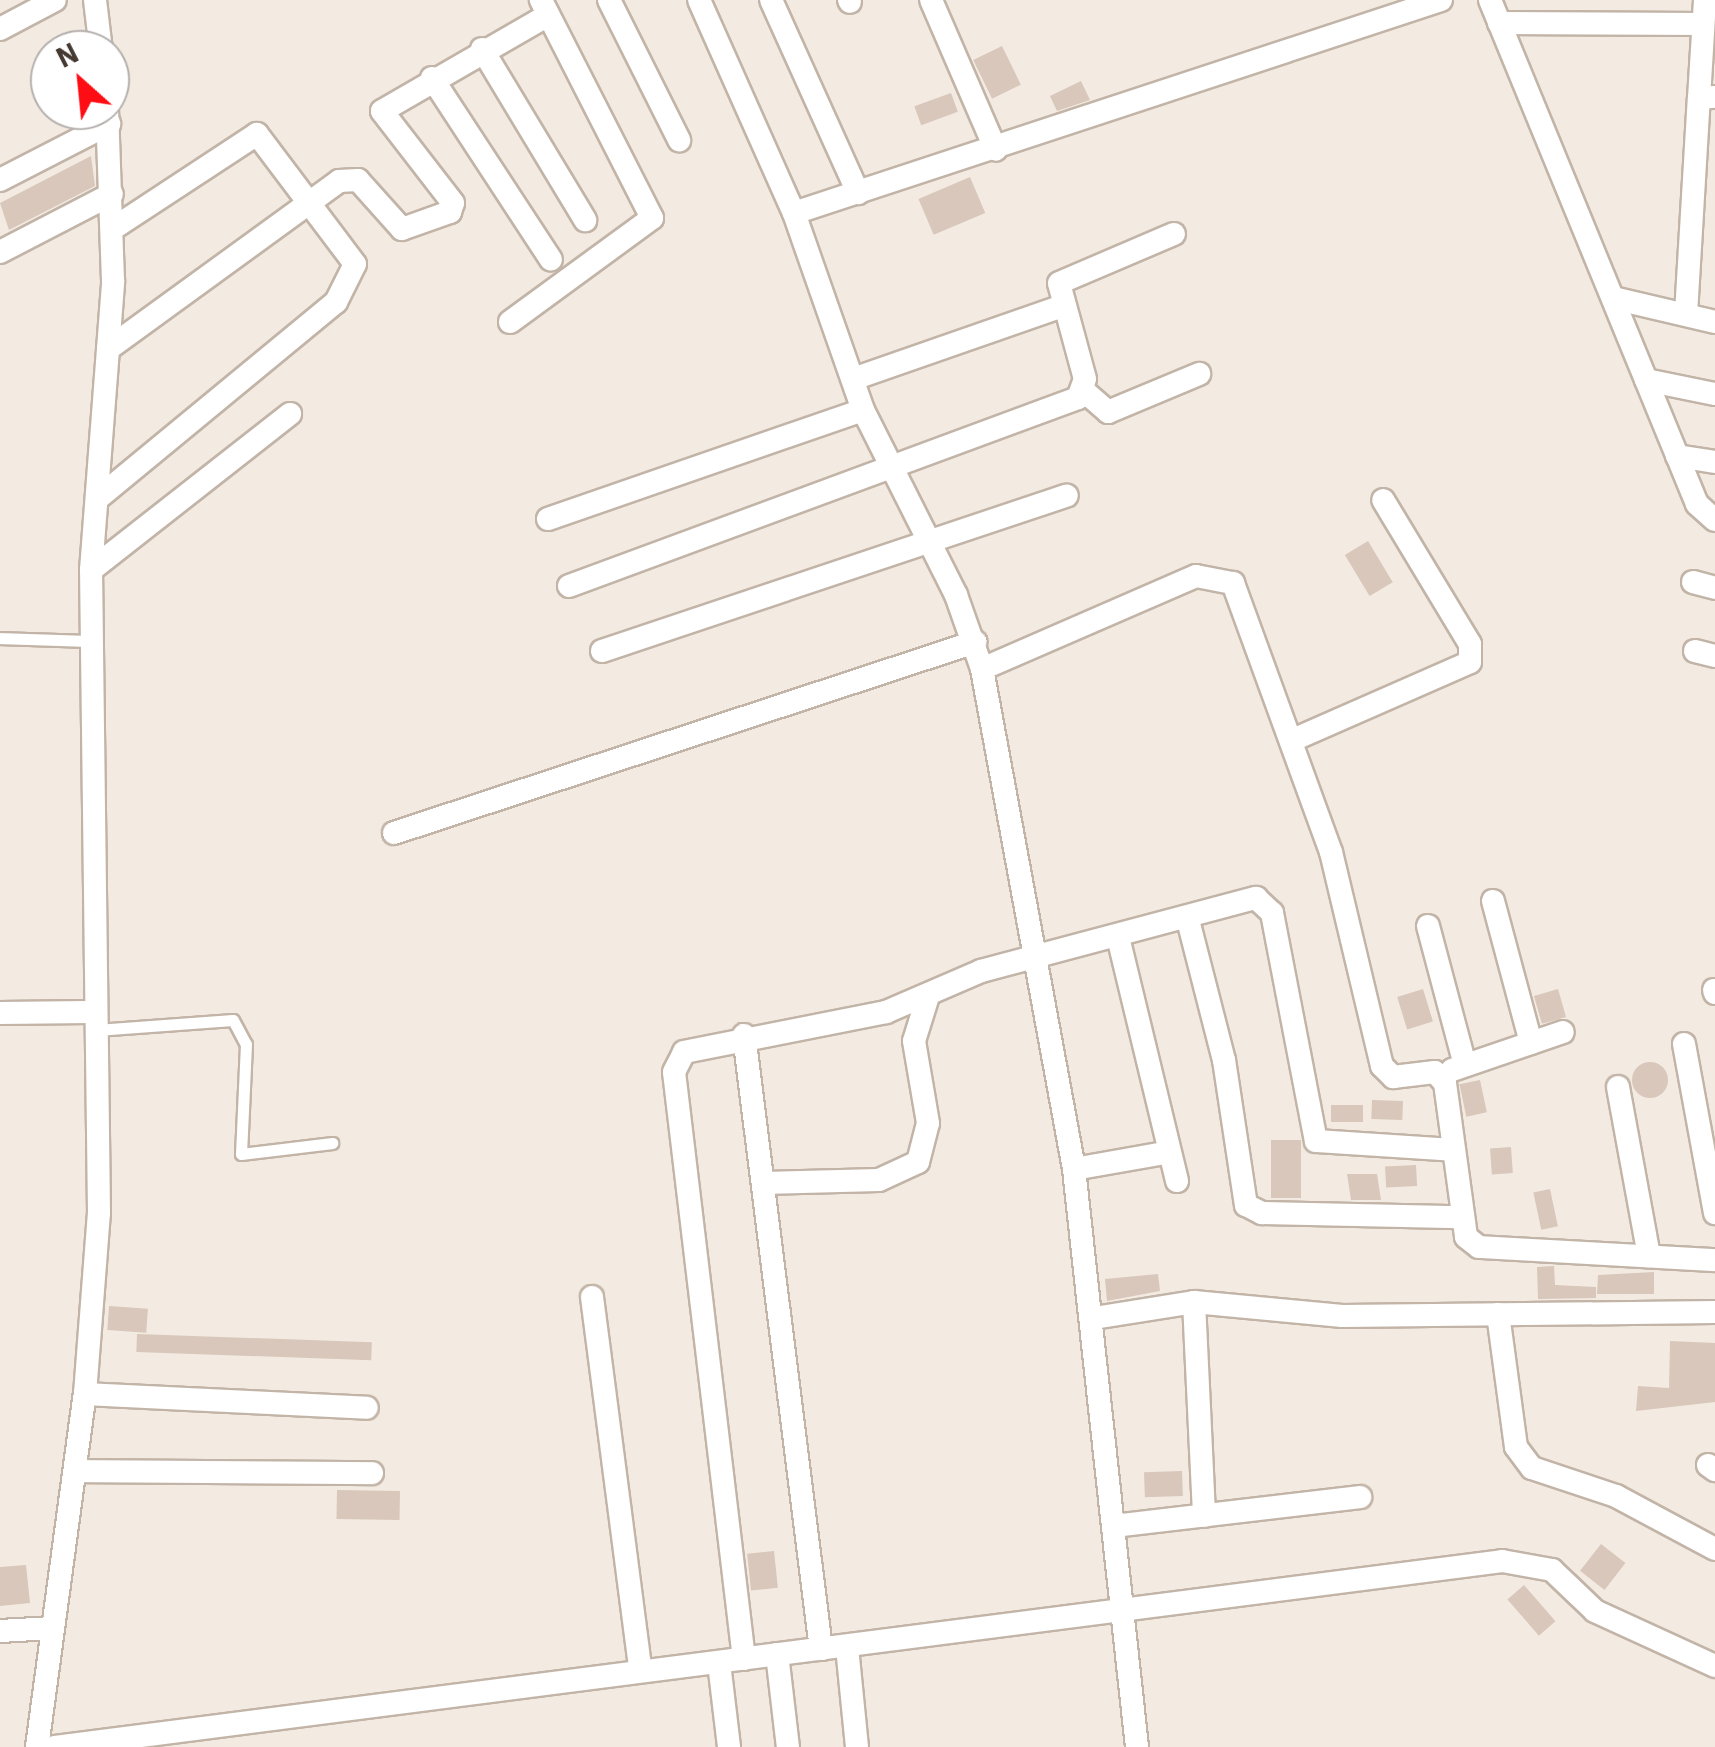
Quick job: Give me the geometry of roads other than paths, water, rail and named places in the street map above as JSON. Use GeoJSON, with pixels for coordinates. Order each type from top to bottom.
{"type":"FeatureCollection","features":[{"type":"Feature","properties":{"kind":"street"},"geometry":{"type":"LineString","coordinates":[[0,29],[55,0]]}},
{"type":"Feature","properties":{"kind":"street"},"geometry":{"type":"LineString","coordinates":[[95,0],[99,30]]}},
{"type":"Feature","properties":{"kind":"street"},"geometry":{"type":"LineString","coordinates":[[609,0],[678,140]]}},
{"type":"Feature","properties":{"kind":"street"},"geometry":{"type":"LineString","coordinates":[[699,0],[794,214],[863,410],[975,642],[982,668],[1039,961],[1074,1169],[1094,1318],[1137,1747]]}},
{"type":"Feature","properties":{"kind":"street"},"geometry":{"type":"LineString","coordinates":[[771,0],[858,193]]}},
{"type":"Feature","properties":{"kind":"street"},"geometry":{"type":"LineString","coordinates":[[931,0],[996,150]]}},
{"type":"Feature","properties":{"kind":"street"},"geometry":{"type":"LineString","coordinates":[[794,214],[1441,0]]}},
{"type":"Feature","properties":{"kind":"street"},"geometry":{"type":"LineString","coordinates":[[1490,0],[1697,504],[1715,520]]}},
{"type":"Feature","properties":{"kind":"street"},"geometry":{"type":"LineString","coordinates":[[1686,314],[1707,98],[1702,24],[1705,0]]}},
{"type":"Feature","properties":{"kind":"street"},"geometry":{"type":"LineString","coordinates":[[108,349],[312,200],[353,177],[402,229],[450,212],[452,203],[383,116],[432,78],[544,8],[652,218],[510,322]]}},
{"type":"Feature","properties":{"kind":"street"},"geometry":{"type":"LineString","coordinates":[[1498,23],[1634,12],[1702,24]]}},
{"type":"Feature","properties":{"kind":"street"},"geometry":{"type":"LineString","coordinates":[[482,50],[584,220]]}},
{"type":"Feature","properties":{"kind":"street"},"geometry":{"type":"LineString","coordinates":[[432,78],[550,260]]}},
{"type":"Feature","properties":{"kind":"street"},"geometry":{"type":"LineString","coordinates":[[0,180],[86,130]]}},
{"type":"Feature","properties":{"kind":"street"},"geometry":{"type":"LineString","coordinates":[[37,1747],[85,1394],[100,1161],[91,1021],[91,570],[114,228],[109,130]]}},
{"type":"Feature","properties":{"kind":"street"},"geometry":{"type":"LineString","coordinates":[[97,499],[344,294],[355,264],[312,200],[252,134],[114,228]]}},
{"type":"Feature","properties":{"kind":"street"},"geometry":{"type":"LineString","coordinates":[[0,252],[112,194]]}},
{"type":"Feature","properties":{"kind":"street"},"geometry":{"type":"LineString","coordinates":[[1174,234],[1069,273],[1059,283],[1084,391],[1108,412],[1198,374]]}},
{"type":"Feature","properties":{"kind":"street"},"geometry":{"type":"LineString","coordinates":[[1613,298],[1715,322]]}},
{"type":"Feature","properties":{"kind":"street"},"geometry":{"type":"LineString","coordinates":[[853,378],[1063,306]]}},
{"type":"Feature","properties":{"kind":"street"},"geometry":{"type":"LineString","coordinates":[[1646,380],[1715,394]]}},
{"type":"Feature","properties":{"kind":"street"},"geometry":{"type":"LineString","coordinates":[[568,586],[890,469],[1084,391]]}},
{"type":"Feature","properties":{"kind":"street"},"geometry":{"type":"LineString","coordinates":[[548,518],[863,410]]}},
{"type":"Feature","properties":{"kind":"street"},"geometry":{"type":"LineString","coordinates":[[91,570],[290,414]]}},
{"type":"Feature","properties":{"kind":"street"},"geometry":{"type":"LineString","coordinates":[[1677,456],[1715,462]]}},
{"type":"Feature","properties":{"kind":"street"},"geometry":{"type":"LineString","coordinates":[[602,652],[926,537],[1067,496]]}},
{"type":"Feature","properties":{"kind":"street"},"geometry":{"type":"LineString","coordinates":[[1295,739],[1470,662],[1470,644],[1383,500]]}},
{"type":"Feature","properties":{"kind":"street"},"geometry":{"type":"LineString","coordinates":[[982,668],[1196,576],[1224,576],[1239,592],[1295,739],[1382,1066],[1393,1077],[1440,1074],[1563,1032]]}},
{"type":"Feature","properties":{"kind":"street"},"geometry":{"type":"LineString","coordinates":[[394,833],[975,642]]}},
{"type":"Feature","properties":{"kind":"street"},"geometry":{"type":"LineString","coordinates":[[744,1659],[674,1072],[684,1052],[744,1035],[928,996],[981,971],[1119,941],[1247,899],[1268,907],[1316,1141],[1454,1150]]}},
{"type":"Feature","properties":{"kind":"street"},"geometry":{"type":"LineString","coordinates":[[1493,900],[1532,1043]]}},
{"type":"Feature","properties":{"kind":"street"},"geometry":{"type":"LineString","coordinates":[[1188,920],[1224,1060],[1246,1205],[1262,1213],[1462,1217]]}},
{"type":"Feature","properties":{"kind":"street"},"geometry":{"type":"LineString","coordinates":[[1428,926],[1465,1065]]}},
{"type":"Feature","properties":{"kind":"street"},"geometry":{"type":"LineString","coordinates":[[1119,941],[1176,1180]]}},
{"type":"Feature","properties":{"kind":"street"},"geometry":{"type":"LineString","coordinates":[[763,1183],[879,1180],[918,1162],[928,1122],[914,1042],[928,996]]}},
{"type":"Feature","properties":{"kind":"street"},"geometry":{"type":"LineString","coordinates":[[0,1014],[91,1021]]}},
{"type":"Feature","properties":{"kind":"street"},"geometry":{"type":"LineString","coordinates":[[744,1035],[821,1650]]}},
{"type":"Feature","properties":{"kind":"street"},"geometry":{"type":"LineString","coordinates":[[1684,1044],[1715,1214]]}},
{"type":"Feature","properties":{"kind":"street"},"geometry":{"type":"LineString","coordinates":[[1440,1074],[1462,1217],[1479,1247],[1715,1260]]}},
{"type":"Feature","properties":{"kind":"street"},"geometry":{"type":"LineString","coordinates":[[1618,1086],[1649,1256]]}},
{"type":"Feature","properties":{"kind":"street"},"geometry":{"type":"LineString","coordinates":[[1074,1169],[1170,1152]]}},
{"type":"Feature","properties":{"kind":"street"},"geometry":{"type":"LineString","coordinates":[[592,1297],[640,1669]]}},
{"type":"Feature","properties":{"kind":"street"},"geometry":{"type":"LineString","coordinates":[[1094,1318],[1194,1302],[1342,1316],[1715,1312]]}},
{"type":"Feature","properties":{"kind":"street"},"geometry":{"type":"LineString","coordinates":[[1194,1302],[1204,1516]]}},
{"type":"Feature","properties":{"kind":"street"},"geometry":{"type":"LineString","coordinates":[[1498,1314],[1516,1447],[1532,1468],[1616,1496],[1715,1549]]}},
{"type":"Feature","properties":{"kind":"street"},"geometry":{"type":"LineString","coordinates":[[85,1394],[367,1408]]}},
{"type":"Feature","properties":{"kind":"street"},"geometry":{"type":"LineString","coordinates":[[75,1471],[372,1473]]}},
{"type":"Feature","properties":{"kind":"street"},"geometry":{"type":"LineString","coordinates":[[1114,1526],[1360,1498]]}},
{"type":"Feature","properties":{"kind":"street"},"geometry":{"type":"LineString","coordinates":[[55,1747],[640,1669],[719,1663],[1528,1561],[1552,1570],[1595,1611],[1715,1666]]}},
{"type":"Feature","properties":{"kind":"street"},"geometry":{"type":"LineString","coordinates":[[0,1631],[52,1628]]}},
{"type":"Feature","properties":{"kind":"street"},"geometry":{"type":"LineString","coordinates":[[846,1647],[857,1747]]}},
{"type":"Feature","properties":{"kind":"street"},"geometry":{"type":"LineString","coordinates":[[777,1654],[788,1747]]}},
{"type":"Feature","properties":{"kind":"street"},"geometry":{"type":"LineString","coordinates":[[719,1663],[728,1747]]}},
{"type":"Feature","properties":{"kind":"lane"},"geometry":{"type":"LineString","coordinates":[[0,638],[91,641]]}},
{"type":"Feature","properties":{"kind":"lane"},"geometry":{"type":"LineString","coordinates":[[91,1021],[233,1020],[246,1044],[241,1154],[332,1143]]}}]}
